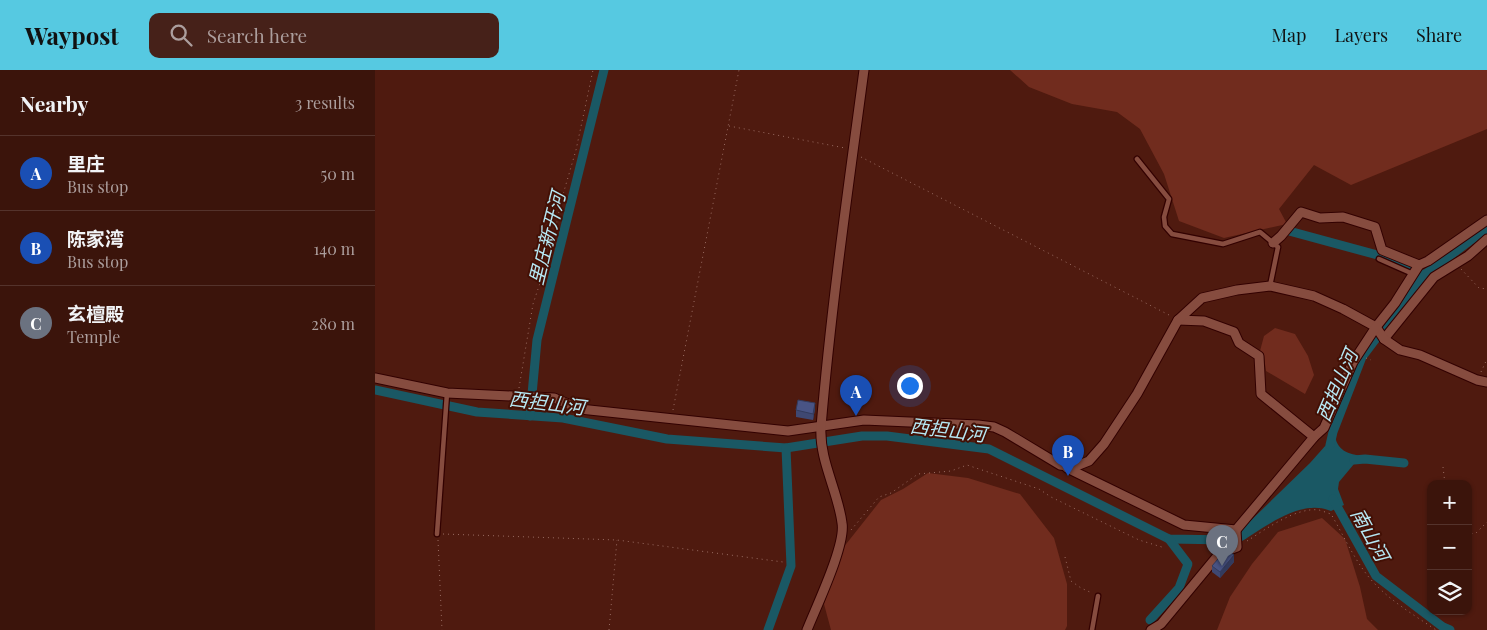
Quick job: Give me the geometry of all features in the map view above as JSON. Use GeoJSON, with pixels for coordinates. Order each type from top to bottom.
{"type":"FeatureCollection","features":[{"type":"Feature","properties":{"kind":"street"},"geometry":{"type":"LineString","coordinates":[[807,630],[841,542],[843,524],[822,446],[821,431],[834,297],[864,70]]}},
{"type":"Feature","properties":{"kind":"street"},"geometry":{"type":"LineString","coordinates":[[1273,243],[1301,212],[1320,218],[1343,217],[1375,227],[1382,250],[1419,265]]}},
{"type":"Feature","properties":{"kind":"street"},"geometry":{"type":"LineString","coordinates":[[1151,630],[1161,624],[1219,554],[1237,547],[1236,530],[1324,428],[1353,362],[1376,327],[1395,303],[1419,265],[1428,261],[1487,220]]}},
{"type":"Feature","properties":{"kind":"street"},"geometry":{"type":"LineString","coordinates":[[1384,339],[1434,277],[1468,256],[1487,239]]}},
{"type":"Feature","properties":{"kind":"street"},"geometry":{"type":"LineString","coordinates":[[1060,465],[1074,468],[1089,461],[1104,444],[1137,394],[1178,320],[1202,298],[1237,290],[1270,286],[1314,296],[1376,327],[1384,339],[1401,350],[1420,354],[1477,380],[1487,382]]}},
{"type":"Feature","properties":{"kind":"street"},"geometry":{"type":"LineString","coordinates":[[1178,320],[1204,321],[1234,332],[1239,343],[1259,356],[1261,394],[1315,437]]}},
{"type":"Feature","properties":{"kind":"street"},"geometry":{"type":"LineString","coordinates":[[375,378],[447,393],[554,398],[580,409],[788,431],[821,431],[864,420],[896,420],[994,427],[1060,465],[1184,525],[1236,530]]}},
{"type":"Feature","properties":{"kind":"lane"},"geometry":{"type":"LineString","coordinates":[[1137,159],[1169,199],[1164,217],[1165,226],[1172,234],[1223,244],[1260,232],[1278,247],[1270,286]]}},
{"type":"Feature","properties":{"kind":"lane"},"geometry":{"type":"LineString","coordinates":[[1379,259],[1413,274]]}},
{"type":"Feature","properties":{"kind":"lane"},"geometry":{"type":"LineString","coordinates":[[437,534],[447,393]]}},
{"type":"Feature","properties":{"kind":"lane"},"geometry":{"type":"LineString","coordinates":[[1092,630],[1098,596]]}},
{"type":"Feature","properties":{"kind":"path"},"geometry":{"type":"LineString","coordinates":[[518,396],[533,304],[550,253],[562,198],[576,150],[593,70]]}},
{"type":"Feature","properties":{"kind":"path"},"geometry":{"type":"LineString","coordinates":[[671,419],[739,70]]}},
{"type":"Feature","properties":{"kind":"path"},"geometry":{"type":"LineString","coordinates":[[728,126],[853,151],[1178,320]]}},
{"type":"Feature","properties":{"kind":"path"},"geometry":{"type":"LineString","coordinates":[[1456,263],[1479,288],[1487,290]]}},
{"type":"Feature","properties":{"kind":"path"},"geometry":{"type":"LineString","coordinates":[[1477,380],[1487,359]]}},
{"type":"Feature","properties":{"kind":"path"},"geometry":{"type":"LineString","coordinates":[[841,542],[879,497],[891,493],[918,474],[951,471],[967,465],[1039,489],[1051,497],[1139,540],[1165,548]]}},
{"type":"Feature","properties":{"kind":"path"},"geometry":{"type":"LineString","coordinates":[[1443,467],[1445,480]]}},
{"type":"Feature","properties":{"kind":"path"},"geometry":{"type":"LineString","coordinates":[[1237,547],[1274,524],[1297,513],[1319,510],[1331,514],[1373,582],[1392,600],[1435,630]]}},
{"type":"Feature","properties":{"kind":"path"},"geometry":{"type":"LineString","coordinates":[[1472,534],[1476,533],[1487,522]]}},
{"type":"Feature","properties":{"kind":"path"},"geometry":{"type":"LineString","coordinates":[[442,630],[437,534],[617,540],[783,562]]}},
{"type":"Feature","properties":{"kind":"path"},"geometry":{"type":"LineString","coordinates":[[609,630],[617,540]]}},
{"type":"Feature","properties":{"kind":"path"},"geometry":{"type":"LineString","coordinates":[[1065,557],[1071,581],[1098,596]]}},
{"type":"Feature","properties":{"kind":"shaded area"},"geometry":{"type":"Polygon","coordinates":[[[1010,70],[1487,70],[1487,129],[1351,185],[1314,165],[1279,209],[1287,224],[1224,238],[1179,221],[1164,174],[1140,129],[1117,112],[1072,104],[1029,87],[1010,70]]]}},
{"type":"Feature","properties":{"kind":"shaded area"},"geometry":{"type":"Polygon","coordinates":[[[1275,328],[1295,334],[1308,356],[1314,375],[1305,394],[1266,371],[1264,357],[1260,351],[1264,336],[1275,328]]]}},
{"type":"Feature","properties":{"kind":"shaded area"},"geometry":{"type":"Polygon","coordinates":[[[928,473],[968,478],[1020,494],[1054,538],[1067,584],[1067,626],[1065,630],[831,630],[824,604],[843,548],[881,500],[928,473]]]}},
{"type":"Feature","properties":{"kind":"shaded area"},"geometry":{"type":"Polygon","coordinates":[[[1322,518],[1345,539],[1360,587],[1367,619],[1378,630],[1217,630],[1230,597],[1252,564],[1278,532],[1322,518]]]}},
{"type":"Feature","properties":{"kind":"water"},"geometry":{"type":"Polygon","coordinates":[[[1329,435],[1335,436],[1339,446],[1346,452],[1366,457],[1366,460],[1354,464],[1339,482],[1338,489],[1344,505],[1331,511],[1307,508],[1295,511],[1283,516],[1239,543],[1239,532],[1310,463],[1326,445],[1329,435]]]}},
{"type":"Feature","properties":{"kind":"building"},"geometry":{"type":"Polygon","coordinates":[[[798,400],[815,403],[813,414],[796,410],[798,400]]]}},
{"type":"Feature","properties":{"kind":"building"},"geometry":{"type":"Polygon","coordinates":[[[1229,551],[1234,555],[1220,572],[1212,566],[1223,553],[1229,551]]]}},
{"type":"Feature","properties":{"kind":"waterway","name":"里庄新开河"},"geometry":{"type":"LineString","coordinates":[[530,416],[537,340],[604,70]]}},
{"type":"Feature","properties":{"kind":"waterway","name":"西担山河"},"geometry":{"type":"LineString","coordinates":[[1330,445],[1333,432],[1362,357],[1424,275],[1487,228]]}},
{"type":"Feature","properties":{"kind":"waterway"},"geometry":{"type":"LineString","coordinates":[[1289,231],[1396,260],[1422,274]]}},
{"type":"Feature","properties":{"kind":"waterway","name":"西担山河"},"geometry":{"type":"LineString","coordinates":[[375,390],[477,412],[563,418],[667,439],[786,448],[862,436],[887,436],[989,449],[1169,539],[1229,540],[1243,535]]}},
{"type":"Feature","properties":{"kind":"waterway"},"geometry":{"type":"LineString","coordinates":[[768,630],[791,566],[786,448]]}},
{"type":"Feature","properties":{"kind":"waterway"},"geometry":{"type":"LineString","coordinates":[[1354,460],[1365,459],[1404,463]]}},
{"type":"Feature","properties":{"kind":"waterway","name":"南山河"},"geometry":{"type":"LineString","coordinates":[[1333,499],[1376,576],[1443,627],[1450,630]]}},
{"type":"Feature","properties":{"kind":"waterway"},"geometry":{"type":"LineString","coordinates":[[1150,620],[1179,588],[1188,564],[1169,539]]}},
{"type":"Feature","properties":{"kind":"place","name":"里庄"},"geometry":{"type":"Point","coordinates":[856,416]}},
{"type":"Feature","properties":{"kind":"place","name":"陈家湾"},"geometry":{"type":"Point","coordinates":[1068,476]}},
{"type":"Feature","properties":{"kind":"place","name":"玄檀殿"},"geometry":{"type":"Point","coordinates":[1222,566]}}]}
